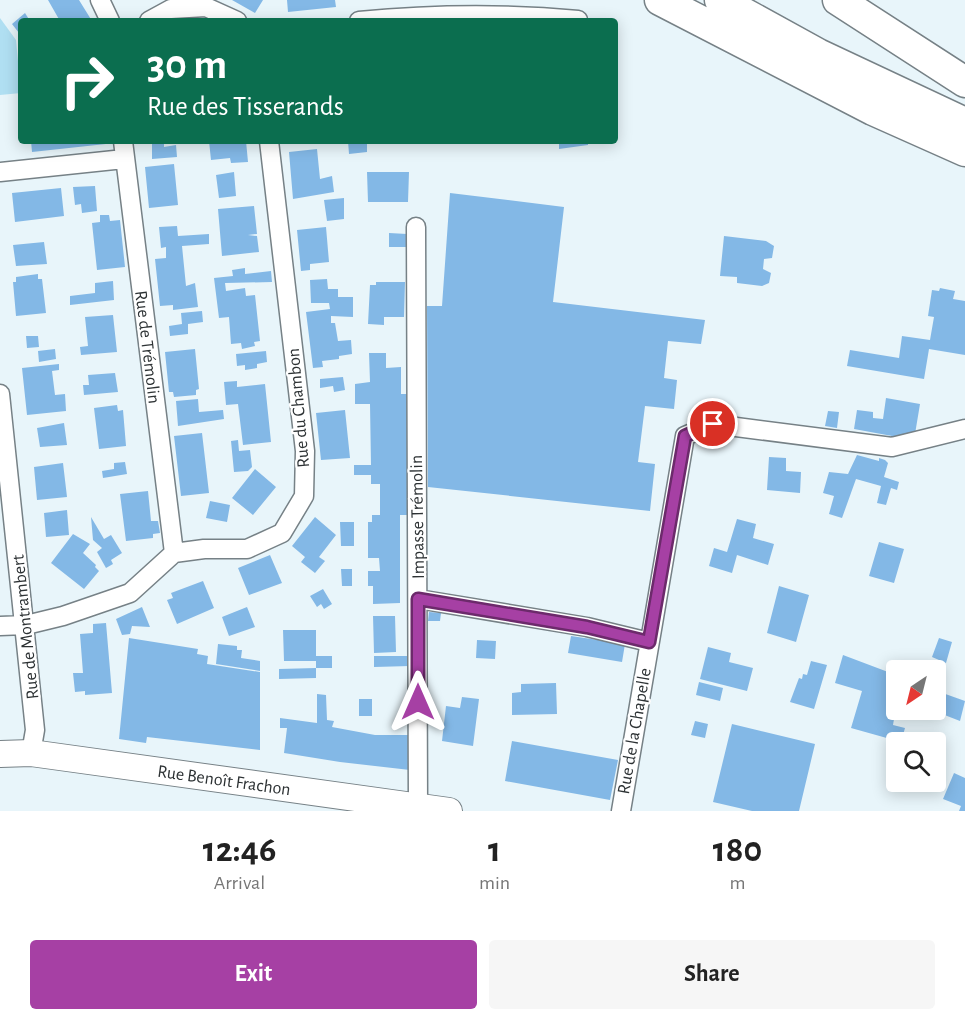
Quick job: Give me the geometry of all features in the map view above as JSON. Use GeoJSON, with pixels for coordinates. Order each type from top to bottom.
{"type":"FeatureCollection","features":[{"type":"Feature","properties":{"kind":"highway"},"geometry":{"type":"LineString","coordinates":[[660,0],[863,105],[965,151]]}},
{"type":"Feature","properties":{"kind":"highway"},"geometry":{"type":"LineString","coordinates":[[720,0],[818,54],[965,123]]}},
{"type":"Feature","properties":{"kind":"highway"},"geometry":{"type":"LineString","coordinates":[[838,0],[965,82]]}},
{"type":"Feature","properties":{"kind":"main road","name":"Rue Benoît Frachon"},"geometry":{"type":"LineString","coordinates":[[0,754],[31,753],[449,811]]}},
{"type":"Feature","properties":{"kind":"street"},"geometry":{"type":"LineString","coordinates":[[100,0],[109,18]]}},
{"type":"Feature","properties":{"kind":"street"},"geometry":{"type":"LineString","coordinates":[[154,18],[171,9],[206,7],[230,18]]}},
{"type":"Feature","properties":{"kind":"street"},"geometry":{"type":"LineString","coordinates":[[393,18],[514,14],[557,18]]}},
{"type":"Feature","properties":{"kind":"street","name":"Rue du Chambon"},"geometry":{"type":"LineString","coordinates":[[174,553],[204,549],[247,549],[282,533],[304,496],[305,451],[269,144]]}},
{"type":"Feature","properties":{"kind":"street"},"geometry":{"type":"LineString","coordinates":[[0,172],[124,150]]}},
{"type":"Feature","properties":{"kind":"street","name":"Rue de Trémolin"},"geometry":{"type":"LineString","coordinates":[[124,150],[174,553]]}},
{"type":"Feature","properties":{"kind":"street","name":"Impasse Trémolin"},"geometry":{"type":"LineString","coordinates":[[416,227],[418,807]]}},
{"type":"Feature","properties":{"kind":"street","name":"Rue de Montrambert"},"geometry":{"type":"LineString","coordinates":[[0,394],[26,625],[35,730],[31,753]]}},
{"type":"Feature","properties":{"kind":"street","name":"Rue de la Chapelle"},"geometry":{"type":"LineString","coordinates":[[621,811],[685,436],[713,424],[892,447],[965,429]]}},
{"type":"Feature","properties":{"kind":"street"},"geometry":{"type":"LineString","coordinates":[[0,626],[26,625],[63,616],[130,593],[174,553]]}},
{"type":"Feature","properties":{"kind":"street"},"geometry":{"type":"LineString","coordinates":[[418,599],[587,627],[649,642]]}},
{"type":"Feature","properties":{"kind":"shaded area"},"geometry":{"type":"Polygon","coordinates":[[[0,18],[16,40],[18,93],[0,95],[0,18]]]}},
{"type":"Feature","properties":{"kind":"building"},"geometry":{"type":"Polygon","coordinates":[[[48,0],[79,0],[90,18],[58,18],[48,0]]]}},
{"type":"Feature","properties":{"kind":"building"},"geometry":{"type":"Polygon","coordinates":[[[232,0],[263,0],[255,13],[232,0]]]}},
{"type":"Feature","properties":{"kind":"building"},"geometry":{"type":"Polygon","coordinates":[[[287,0],[335,0],[336,7],[288,12],[287,0]]]}},
{"type":"Feature","properties":{"kind":"building"},"geometry":{"type":"Polygon","coordinates":[[[25,13],[28,18],[19,18],[25,13]]]}},
{"type":"Feature","properties":{"kind":"building"},"geometry":{"type":"Polygon","coordinates":[[[18,19],[18,32],[12,24],[18,19]]]}},
{"type":"Feature","properties":{"kind":"building"},"geometry":{"type":"Polygon","coordinates":[[[31,144],[106,144],[32,152],[31,144]]]}},
{"type":"Feature","properties":{"kind":"building"},"geometry":{"type":"Polygon","coordinates":[[[152,144],[164,144],[164,147],[176,145],[177,157],[152,159],[152,144]]]}},
{"type":"Feature","properties":{"kind":"building"},"geometry":{"type":"Polygon","coordinates":[[[209,144],[246,144],[248,162],[231,163],[230,158],[211,160],[209,144]]]}},
{"type":"Feature","properties":{"kind":"building"},"geometry":{"type":"Polygon","coordinates":[[[348,144],[367,144],[367,152],[349,154],[348,144]]]}},
{"type":"Feature","properties":{"kind":"building"},"geometry":{"type":"Polygon","coordinates":[[[559,144],[588,144],[588,145],[559,149],[559,144]]]}},
{"type":"Feature","properties":{"kind":"building"},"geometry":{"type":"Polygon","coordinates":[[[317,149],[320,179],[332,176],[334,192],[293,199],[289,152],[317,149]]]}},
{"type":"Feature","properties":{"kind":"building"},"geometry":{"type":"Polygon","coordinates":[[[174,164],[178,205],[149,208],[145,167],[174,164]]]}},
{"type":"Feature","properties":{"kind":"building"},"geometry":{"type":"Polygon","coordinates":[[[234,172],[236,196],[219,198],[216,175],[234,172]]]}},
{"type":"Feature","properties":{"kind":"building"},"geometry":{"type":"Polygon","coordinates":[[[367,172],[409,172],[408,202],[368,202],[367,172]]]}},
{"type":"Feature","properties":{"kind":"building"},"geometry":{"type":"Polygon","coordinates":[[[95,186],[97,211],[82,213],[81,204],[75,205],[73,187],[95,186]]]}},
{"type":"Feature","properties":{"kind":"building"},"geometry":{"type":"Polygon","coordinates":[[[61,188],[64,216],[15,222],[12,193],[61,188]]]}},
{"type":"Feature","properties":{"kind":"building"},"geometry":{"type":"Polygon","coordinates":[[[450,193],[564,207],[553,302],[705,320],[701,344],[668,341],[664,378],[677,380],[674,409],[645,406],[638,462],[655,464],[650,511],[428,487],[427,306],[442,306],[450,193]]]}},
{"type":"Feature","properties":{"kind":"building"},"geometry":{"type":"Polygon","coordinates":[[[344,198],[344,219],[327,221],[324,200],[344,198]]]}},
{"type":"Feature","properties":{"kind":"building"},"geometry":{"type":"Polygon","coordinates":[[[254,206],[257,234],[248,235],[257,236],[259,252],[222,256],[218,209],[254,206]]]}},
{"type":"Feature","properties":{"kind":"building"},"geometry":{"type":"Polygon","coordinates":[[[100,215],[109,215],[110,221],[120,220],[125,267],[97,270],[92,223],[100,222],[100,215]]]}},
{"type":"Feature","properties":{"kind":"building"},"geometry":{"type":"Polygon","coordinates":[[[177,226],[178,236],[209,234],[209,244],[182,246],[186,286],[195,283],[198,307],[173,310],[173,305],[160,306],[155,259],[166,258],[166,247],[161,248],[159,227],[177,226]]]}},
{"type":"Feature","properties":{"kind":"building"},"geometry":{"type":"Polygon","coordinates":[[[326,227],[329,262],[310,264],[310,270],[301,271],[297,230],[326,227]]]}},
{"type":"Feature","properties":{"kind":"building"},"geometry":{"type":"Polygon","coordinates":[[[389,233],[407,234],[407,247],[389,247],[389,233]]]}},
{"type":"Feature","properties":{"kind":"building"},"geometry":{"type":"Polygon","coordinates":[[[724,236],[766,241],[774,246],[772,258],[764,259],[763,269],[771,273],[769,283],[762,286],[737,283],[737,277],[720,276],[724,236]]]}},
{"type":"Feature","properties":{"kind":"building"},"geometry":{"type":"Polygon","coordinates":[[[44,242],[47,264],[16,266],[13,245],[44,242]]]}},
{"type":"Feature","properties":{"kind":"building"},"geometry":{"type":"Polygon","coordinates":[[[245,268],[245,274],[271,271],[272,282],[225,283],[226,291],[245,288],[246,296],[255,295],[260,341],[254,342],[255,346],[242,349],[241,343],[231,344],[229,317],[219,318],[214,278],[233,276],[232,270],[245,268]]]}},
{"type":"Feature","properties":{"kind":"building"},"geometry":{"type":"Polygon","coordinates":[[[38,274],[38,279],[42,279],[46,313],[16,316],[13,282],[16,282],[16,277],[38,274]]]}},
{"type":"Feature","properties":{"kind":"building"},"geometry":{"type":"Polygon","coordinates":[[[327,279],[328,289],[338,289],[338,297],[353,297],[353,317],[331,316],[331,323],[335,323],[338,341],[351,340],[352,354],[339,356],[339,359],[322,361],[323,367],[313,368],[306,312],[330,309],[329,303],[311,303],[310,280],[327,279]]]}},
{"type":"Feature","properties":{"kind":"building"},"geometry":{"type":"Polygon","coordinates":[[[113,281],[114,300],[70,305],[70,296],[95,293],[95,283],[113,281]]]}},
{"type":"Feature","properties":{"kind":"building"},"geometry":{"type":"Polygon","coordinates":[[[376,282],[405,282],[404,317],[384,317],[384,325],[368,324],[370,285],[376,285],[376,282]]]}},
{"type":"Feature","properties":{"kind":"building"},"geometry":{"type":"Polygon","coordinates":[[[940,288],[955,291],[953,299],[965,301],[965,355],[929,349],[924,379],[847,366],[850,350],[899,358],[902,336],[930,340],[934,317],[928,316],[932,290],[939,291],[940,288]]]}},
{"type":"Feature","properties":{"kind":"building"},"geometry":{"type":"Polygon","coordinates":[[[202,311],[203,322],[188,324],[188,334],[170,336],[169,326],[182,324],[181,313],[202,311]]]}},
{"type":"Feature","properties":{"kind":"building"},"geometry":{"type":"Polygon","coordinates":[[[113,315],[117,352],[81,355],[80,347],[88,346],[85,317],[113,315]]]}},
{"type":"Feature","properties":{"kind":"building"},"geometry":{"type":"Polygon","coordinates":[[[26,336],[38,336],[39,347],[27,348],[26,336]]]}},
{"type":"Feature","properties":{"kind":"building"},"geometry":{"type":"Polygon","coordinates":[[[55,349],[56,359],[39,362],[38,351],[55,349]]]}},
{"type":"Feature","properties":{"kind":"building"},"geometry":{"type":"Polygon","coordinates":[[[195,349],[199,389],[196,390],[196,395],[174,397],[173,392],[169,392],[165,352],[195,349]]]}},
{"type":"Feature","properties":{"kind":"building"},"geometry":{"type":"Polygon","coordinates":[[[266,351],[267,362],[257,364],[257,368],[245,370],[245,365],[237,366],[236,354],[266,351]]]}},
{"type":"Feature","properties":{"kind":"building"},"geometry":{"type":"Polygon","coordinates":[[[369,353],[386,353],[386,368],[401,367],[401,394],[408,394],[408,515],[400,515],[400,603],[373,604],[373,586],[368,586],[368,571],[380,571],[379,558],[368,558],[368,522],[372,522],[372,515],[380,515],[380,484],[371,484],[371,475],[354,475],[354,465],[371,465],[370,404],[355,404],[355,384],[370,382],[369,353]]]}},
{"type":"Feature","properties":{"kind":"building"},"geometry":{"type":"Polygon","coordinates":[[[59,364],[59,370],[52,371],[55,395],[65,394],[66,411],[27,415],[22,368],[59,364]]]}},
{"type":"Feature","properties":{"kind":"building"},"geometry":{"type":"Polygon","coordinates":[[[115,373],[118,392],[84,395],[83,385],[89,385],[88,375],[115,373]]]}},
{"type":"Feature","properties":{"kind":"building"},"geometry":{"type":"Polygon","coordinates":[[[343,377],[345,390],[334,392],[333,386],[320,388],[320,379],[343,377]]]}},
{"type":"Feature","properties":{"kind":"building"},"geometry":{"type":"Polygon","coordinates":[[[237,381],[237,387],[265,384],[271,442],[243,445],[238,404],[226,405],[224,382],[237,381]]]}},
{"type":"Feature","properties":{"kind":"building"},"geometry":{"type":"Polygon","coordinates":[[[886,398],[920,404],[914,440],[854,429],[857,410],[873,412],[873,418],[883,419],[886,398]]]}},
{"type":"Feature","properties":{"kind":"building"},"geometry":{"type":"Polygon","coordinates":[[[198,399],[199,412],[223,410],[224,419],[178,426],[176,401],[198,399]]]}},
{"type":"Feature","properties":{"kind":"building"},"geometry":{"type":"Polygon","coordinates":[[[117,405],[118,411],[123,410],[126,446],[99,449],[94,408],[117,405]]]}},
{"type":"Feature","properties":{"kind":"building"},"geometry":{"type":"Polygon","coordinates":[[[345,410],[350,458],[321,460],[316,413],[345,410]]]}},
{"type":"Feature","properties":{"kind":"building"},"geometry":{"type":"Polygon","coordinates":[[[828,411],[839,412],[837,428],[825,426],[828,411]]]}},
{"type":"Feature","properties":{"kind":"building"},"geometry":{"type":"Polygon","coordinates":[[[64,423],[67,445],[40,447],[37,428],[64,423]]]}},
{"type":"Feature","properties":{"kind":"building"},"geometry":{"type":"Polygon","coordinates":[[[202,433],[209,493],[181,496],[174,436],[202,433]]]}},
{"type":"Feature","properties":{"kind":"building"},"geometry":{"type":"Polygon","coordinates":[[[238,440],[239,451],[250,450],[252,467],[248,471],[234,472],[231,441],[238,440]]]}},
{"type":"Feature","properties":{"kind":"building"},"geometry":{"type":"Polygon","coordinates":[[[857,455],[879,461],[879,458],[885,460],[888,463],[884,477],[899,482],[897,490],[891,488],[886,505],[877,503],[881,486],[856,479],[842,518],[829,514],[834,496],[823,493],[829,472],[848,474],[857,455]]]}},
{"type":"Feature","properties":{"kind":"building"},"geometry":{"type":"Polygon","coordinates":[[[769,457],[786,458],[786,471],[801,472],[800,493],[767,490],[769,457]]]}},
{"type":"Feature","properties":{"kind":"building"},"geometry":{"type":"Polygon","coordinates":[[[125,462],[127,474],[103,478],[102,471],[114,469],[114,463],[125,462]]]}},
{"type":"Feature","properties":{"kind":"building"},"geometry":{"type":"Polygon","coordinates":[[[63,463],[67,497],[37,500],[34,467],[63,463]]]}},
{"type":"Feature","properties":{"kind":"building"},"geometry":{"type":"Polygon","coordinates":[[[255,469],[276,487],[253,515],[232,498],[255,469]]]}},
{"type":"Feature","properties":{"kind":"building"},"geometry":{"type":"Polygon","coordinates":[[[148,491],[151,521],[158,521],[160,533],[153,534],[153,538],[126,541],[120,494],[148,491]]]}},
{"type":"Feature","properties":{"kind":"building"},"geometry":{"type":"Polygon","coordinates":[[[210,501],[230,505],[227,522],[206,518],[210,501]]]}},
{"type":"Feature","properties":{"kind":"building"},"geometry":{"type":"Polygon","coordinates":[[[67,510],[69,535],[46,537],[44,513],[67,510]]]}},
{"type":"Feature","properties":{"kind":"building"},"geometry":{"type":"Polygon","coordinates":[[[91,517],[104,539],[111,535],[122,553],[111,560],[113,564],[106,568],[97,552],[102,548],[93,540],[91,517]]]}},
{"type":"Feature","properties":{"kind":"building"},"geometry":{"type":"Polygon","coordinates":[[[315,517],[336,535],[319,557],[325,561],[315,573],[301,562],[305,557],[292,546],[315,517]]]}},
{"type":"Feature","properties":{"kind":"building"},"geometry":{"type":"Polygon","coordinates":[[[737,519],[756,524],[753,538],[774,544],[768,565],[737,555],[732,573],[709,566],[714,548],[727,552],[737,519]]]}},
{"type":"Feature","properties":{"kind":"building"},"geometry":{"type":"Polygon","coordinates":[[[340,522],[354,522],[354,546],[341,546],[340,522]]]}},
{"type":"Feature","properties":{"kind":"building"},"geometry":{"type":"Polygon","coordinates":[[[73,534],[90,544],[83,553],[99,571],[84,589],[51,563],[73,534]]]}},
{"type":"Feature","properties":{"kind":"building"},"geometry":{"type":"Polygon","coordinates":[[[879,542],[904,549],[894,583],[869,576],[879,542]]]}},
{"type":"Feature","properties":{"kind":"building"},"geometry":{"type":"Polygon","coordinates":[[[270,555],[282,583],[249,595],[238,568],[270,555]]]}},
{"type":"Feature","properties":{"kind":"building"},"geometry":{"type":"Polygon","coordinates":[[[341,569],[352,569],[352,586],[342,586],[341,569]]]}},
{"type":"Feature","properties":{"kind":"building"},"geometry":{"type":"Polygon","coordinates":[[[203,581],[214,608],[177,624],[167,600],[173,598],[171,593],[203,581]]]}},
{"type":"Feature","properties":{"kind":"building"},"geometry":{"type":"Polygon","coordinates":[[[779,586],[809,595],[796,642],[767,633],[779,586]]]}},
{"type":"Feature","properties":{"kind":"building"},"geometry":{"type":"Polygon","coordinates":[[[323,589],[332,604],[324,609],[321,604],[317,607],[310,596],[323,589]]]}},
{"type":"Feature","properties":{"kind":"building"},"geometry":{"type":"Polygon","coordinates":[[[142,607],[150,627],[132,626],[130,634],[122,635],[116,619],[142,607]]]}},
{"type":"Feature","properties":{"kind":"building"},"geometry":{"type":"Polygon","coordinates":[[[247,607],[255,627],[229,636],[222,617],[247,607]]]}},
{"type":"Feature","properties":{"kind":"building"},"geometry":{"type":"Polygon","coordinates":[[[429,612],[441,613],[440,621],[428,621],[429,612]]]}},
{"type":"Feature","properties":{"kind":"building"},"geometry":{"type":"Polygon","coordinates":[[[373,616],[395,616],[396,652],[374,653],[373,616]]]}},
{"type":"Feature","properties":{"kind":"building"},"geometry":{"type":"Polygon","coordinates":[[[106,623],[112,693],[85,695],[85,691],[75,692],[73,673],[83,673],[80,634],[93,633],[93,624],[106,623]]]}},
{"type":"Feature","properties":{"kind":"building"},"geometry":{"type":"Polygon","coordinates":[[[283,630],[316,630],[316,656],[332,656],[332,668],[316,668],[316,661],[284,661],[283,630]]]}},
{"type":"Feature","properties":{"kind":"building"},"geometry":{"type":"Polygon","coordinates":[[[571,636],[625,644],[622,662],[568,653],[571,636]]]}},
{"type":"Feature","properties":{"kind":"building"},"geometry":{"type":"Polygon","coordinates":[[[129,638],[198,649],[197,654],[208,656],[207,664],[260,672],[260,750],[147,737],[146,743],[119,739],[129,638]]]}},
{"type":"Feature","properties":{"kind":"building"},"geometry":{"type":"Polygon","coordinates":[[[939,638],[952,642],[946,663],[946,660],[932,657],[939,638]]]}},
{"type":"Feature","properties":{"kind":"building"},"geometry":{"type":"Polygon","coordinates":[[[477,640],[496,641],[495,659],[476,658],[477,640]]]}},
{"type":"Feature","properties":{"kind":"building"},"geometry":{"type":"Polygon","coordinates":[[[218,644],[237,646],[237,650],[242,650],[241,658],[260,661],[260,671],[216,664],[218,644]]]}},
{"type":"Feature","properties":{"kind":"building"},"geometry":{"type":"Polygon","coordinates":[[[708,647],[731,653],[729,662],[753,668],[747,691],[700,679],[708,647]]]}},
{"type":"Feature","properties":{"kind":"building"},"geometry":{"type":"Polygon","coordinates":[[[843,655],[886,671],[886,720],[894,720],[893,725],[905,728],[904,732],[886,732],[886,738],[851,728],[862,691],[835,683],[843,655]]]}},
{"type":"Feature","properties":{"kind":"building"},"geometry":{"type":"Polygon","coordinates":[[[374,656],[410,656],[410,666],[374,667],[374,656]]]}},
{"type":"Feature","properties":{"kind":"building"},"geometry":{"type":"Polygon","coordinates":[[[811,661],[827,665],[814,709],[790,702],[799,678],[802,679],[803,674],[807,675],[811,661]]]}},
{"type":"Feature","properties":{"kind":"building"},"geometry":{"type":"Polygon","coordinates":[[[316,668],[316,678],[279,679],[279,669],[316,668]]]}},
{"type":"Feature","properties":{"kind":"building"},"geometry":{"type":"Polygon","coordinates":[[[699,682],[723,688],[720,701],[696,695],[699,682]]]}},
{"type":"Feature","properties":{"kind":"building"},"geometry":{"type":"Polygon","coordinates":[[[556,683],[557,714],[512,715],[512,693],[521,692],[521,684],[556,683]]]}},
{"type":"Feature","properties":{"kind":"building"},"geometry":{"type":"Polygon","coordinates":[[[317,694],[326,695],[327,720],[334,721],[332,727],[375,735],[410,735],[410,770],[284,753],[287,728],[280,728],[280,718],[317,723],[317,694]]]}},
{"type":"Feature","properties":{"kind":"building"},"geometry":{"type":"Polygon","coordinates":[[[946,694],[965,701],[960,721],[946,716],[946,694]]]}},
{"type":"Feature","properties":{"kind":"building"},"geometry":{"type":"Polygon","coordinates":[[[462,697],[479,699],[473,746],[442,741],[446,706],[460,708],[462,697]]]}},
{"type":"Feature","properties":{"kind":"building"},"geometry":{"type":"Polygon","coordinates":[[[359,699],[372,699],[372,716],[359,716],[359,699]]]}},
{"type":"Feature","properties":{"kind":"building"},"geometry":{"type":"Polygon","coordinates":[[[695,721],[708,724],[705,738],[691,735],[695,721]]]}},
{"type":"Feature","properties":{"kind":"building"},"geometry":{"type":"Polygon","coordinates":[[[732,724],[815,744],[799,811],[752,811],[713,802],[732,724]]]}},
{"type":"Feature","properties":{"kind":"building"},"geometry":{"type":"Polygon","coordinates":[[[512,741],[618,760],[610,800],[505,781],[512,741]]]}},
{"type":"Feature","properties":{"kind":"building"},"geometry":{"type":"Polygon","coordinates":[[[954,773],[965,778],[965,811],[959,811],[961,806],[943,799],[954,773]]]}},
{"type":"Feature","properties":{"kind":"route"},"geometry":{"type":"LineString","coordinates":[[418,702],[418,599],[587,627],[649,642],[685,436],[713,424]]}}]}
